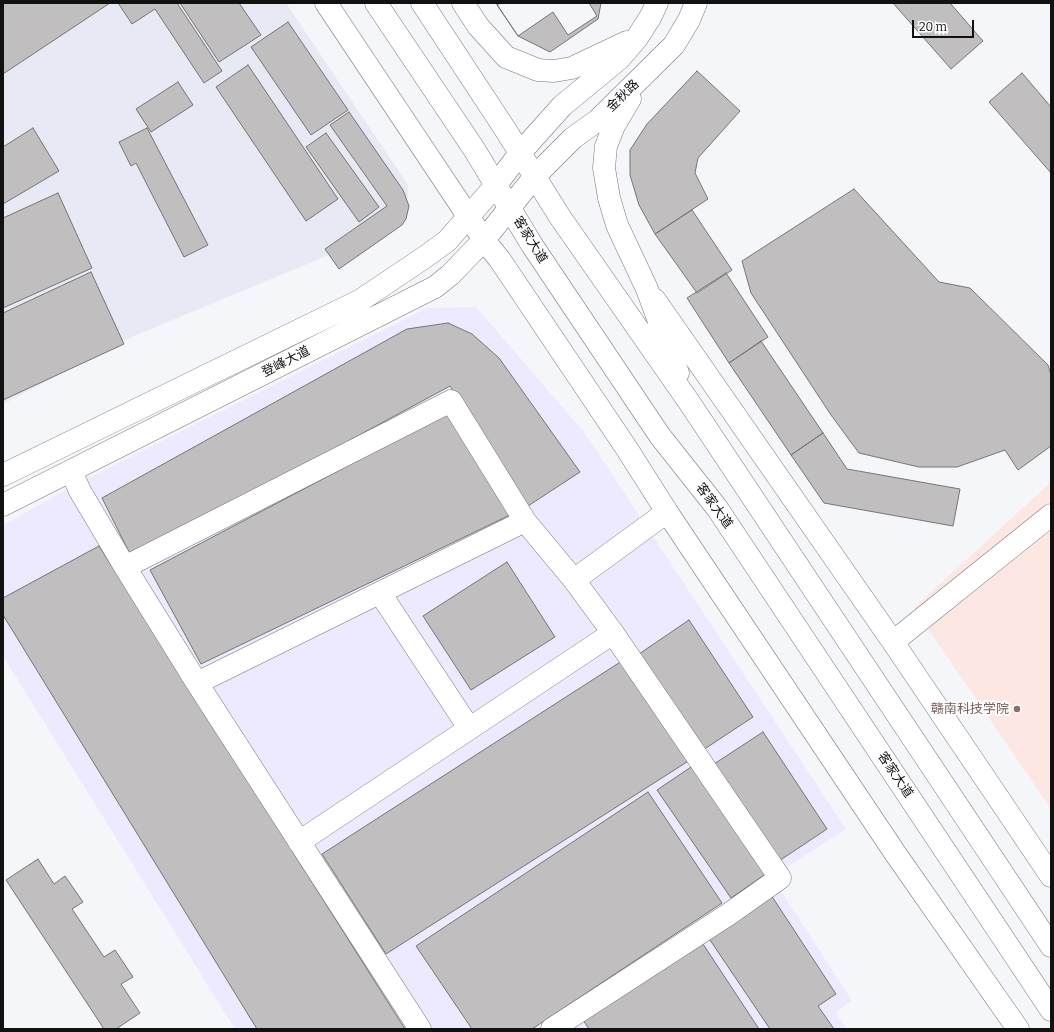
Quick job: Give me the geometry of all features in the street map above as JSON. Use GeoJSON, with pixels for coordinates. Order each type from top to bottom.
{"type":"FeatureCollection","features":[{"type":"Feature","properties":{"kind":"street"},"geometry":{"type":"LineString","coordinates":[[326,3],[484,240],[500,260],[618,436],[895,854],[1018,1029]]}},
{"type":"Feature","properties":{"kind":"street","name":"客家大道"},"geometry":{"type":"LineString","coordinates":[[376,3],[469,142],[532,245],[660,436],[717,508],[1051,1010]]}},
{"type":"Feature","properties":{"kind":"street"},"geometry":{"type":"LineString","coordinates":[[422,3],[535,176],[560,217],[689,402],[1051,946]]}},
{"type":"Feature","properties":{"kind":"street"},"geometry":{"type":"LineString","coordinates":[[463,3],[478,26],[506,57],[538,70],[554,71],[572,68],[637,38]]}},
{"type":"Feature","properties":{"kind":"street"},"geometry":{"type":"LineString","coordinates":[[520,153],[562,106],[619,59],[637,38],[651,16],[656,3]]}},
{"type":"Feature","properties":{"kind":"street","name":"金秋路"},"geometry":{"type":"LineString","coordinates":[[535,176],[573,138],[598,120],[674,45],[689,20],[696,3]]}},
{"type":"Feature","properties":{"kind":"street"},"geometry":{"type":"LineString","coordinates":[[644,76],[614,126],[606,146],[604,168],[609,198],[617,225],[647,288],[689,402]]}},
{"type":"Feature","properties":{"kind":"street","name":"登峰大道"},"geometry":{"type":"LineString","coordinates":[[3,475],[361,300],[447,241],[496,185],[520,153]]}},
{"type":"Feature","properties":{"kind":"street","name":"登峰大道"},"geometry":{"type":"LineString","coordinates":[[3,505],[435,287],[450,275],[484,240],[535,176]]}},
{"type":"Feature","properties":{"kind":"street"},"geometry":{"type":"LineString","coordinates":[[647,288],[893,642],[1051,876]]}},
{"type":"Feature","properties":{"kind":"street"},"geometry":{"type":"LineString","coordinates":[[125,567],[451,402],[525,521],[574,580],[613,633],[780,878],[562,1026]]}},
{"type":"Feature","properties":{"kind":"street"},"geometry":{"type":"LineString","coordinates":[[71,471],[80,491],[125,567],[197,683],[420,1029]]}},
{"type":"Feature","properties":{"kind":"street"},"geometry":{"type":"LineString","coordinates":[[574,580],[667,512]]}},
{"type":"Feature","properties":{"kind":"street"},"geometry":{"type":"LineString","coordinates":[[893,642],[1051,515]]}},
{"type":"Feature","properties":{"kind":"street"},"geometry":{"type":"LineString","coordinates":[[197,683],[525,521]]}},
{"type":"Feature","properties":{"kind":"street"},"geometry":{"type":"LineString","coordinates":[[380,593],[469,728]]}},
{"type":"Feature","properties":{"kind":"street"},"geometry":{"type":"LineString","coordinates":[[299,842],[613,633]]}},
{"type":"Feature","properties":{"kind":"shaded area"},"geometry":{"type":"Polygon","coordinates":[[[3,3],[286,3],[408,185],[408,196],[402,209],[329,255],[134,336],[3,404],[3,3]]]}},
{"type":"Feature","properties":{"kind":"shaded area"},"geometry":{"type":"Polygon","coordinates":[[[476,307],[584,432],[846,829],[772,877],[852,1001],[835,1012],[847,1029],[235,1029],[3,656],[3,525],[90,477],[427,308],[476,307]]]}},
{"type":"Feature","properties":{"kind":"shaded area","name":"赣南科技学院"},"geometry":{"type":"Polygon","coordinates":[[[1051,482],[1051,809],[914,608],[1051,482]]]}},
{"type":"Feature","properties":{"kind":"building"},"geometry":{"type":"Polygon","coordinates":[[[3,3],[110,3],[3,74],[3,3]]]}},
{"type":"Feature","properties":{"kind":"building"},"geometry":{"type":"Polygon","coordinates":[[[118,3],[177,3],[222,71],[204,83],[155,9],[132,24],[118,3]]]}},
{"type":"Feature","properties":{"kind":"building"},"geometry":{"type":"Polygon","coordinates":[[[180,3],[239,3],[261,35],[219,62],[180,3]]]}},
{"type":"Feature","properties":{"kind":"building"},"geometry":{"type":"Polygon","coordinates":[[[496,3],[601,3],[598,19],[550,52],[518,36],[496,3]]]}},
{"type":"Feature","properties":{"kind":"building"},"geometry":{"type":"Polygon","coordinates":[[[501,3],[589,3],[597,16],[568,35],[553,12],[518,36],[497,5],[501,3]]]}},
{"type":"Feature","properties":{"kind":"building"},"geometry":{"type":"Polygon","coordinates":[[[893,3],[950,3],[983,41],[951,69],[893,3]]]}},
{"type":"Feature","properties":{"kind":"building"},"geometry":{"type":"Polygon","coordinates":[[[288,22],[348,110],[311,135],[251,47],[288,22]]]}},
{"type":"Feature","properties":{"kind":"building"},"geometry":{"type":"Polygon","coordinates":[[[248,65],[338,199],[306,221],[216,87],[248,65]]]}},
{"type":"Feature","properties":{"kind":"building"},"geometry":{"type":"Polygon","coordinates":[[[697,71],[740,111],[698,158],[695,173],[708,199],[655,234],[639,205],[630,175],[630,150],[647,124],[697,71]]]}},
{"type":"Feature","properties":{"kind":"building"},"geometry":{"type":"Polygon","coordinates":[[[1022,73],[1051,107],[1051,173],[989,102],[1022,73]]]}},
{"type":"Feature","properties":{"kind":"building"},"geometry":{"type":"Polygon","coordinates":[[[178,82],[193,105],[151,132],[136,109],[178,82]]]}},
{"type":"Feature","properties":{"kind":"building"},"geometry":{"type":"Polygon","coordinates":[[[349,112],[403,190],[409,206],[406,219],[402,225],[339,269],[325,249],[387,206],[330,125],[349,112]]]}},
{"type":"Feature","properties":{"kind":"building"},"geometry":{"type":"Polygon","coordinates":[[[33,128],[59,171],[3,204],[3,147],[33,128]]]}},
{"type":"Feature","properties":{"kind":"building"},"geometry":{"type":"Polygon","coordinates":[[[147,128],[208,245],[184,257],[136,163],[131,166],[119,142],[147,128]]]}},
{"type":"Feature","properties":{"kind":"building"},"geometry":{"type":"Polygon","coordinates":[[[326,133],[379,207],[359,222],[306,147],[326,133]]]}},
{"type":"Feature","properties":{"kind":"building"},"geometry":{"type":"Polygon","coordinates":[[[854,189],[939,282],[970,288],[1048,365],[1051,375],[1051,446],[1018,470],[1005,450],[957,467],[919,467],[859,453],[831,415],[751,293],[742,261],[854,189]]]}},
{"type":"Feature","properties":{"kind":"building"},"geometry":{"type":"Polygon","coordinates":[[[58,193],[92,268],[3,308],[3,218],[58,193]]]}},
{"type":"Feature","properties":{"kind":"building"},"geometry":{"type":"Polygon","coordinates":[[[692,210],[732,270],[697,293],[655,234],[692,210]]]}},
{"type":"Feature","properties":{"kind":"building"},"geometry":{"type":"Polygon","coordinates":[[[91,272],[124,344],[3,400],[3,313],[91,272]]]}},
{"type":"Feature","properties":{"kind":"building"},"geometry":{"type":"Polygon","coordinates":[[[726,273],[768,337],[729,363],[687,298],[726,273]]]}},
{"type":"Feature","properties":{"kind":"building"},"geometry":{"type":"Polygon","coordinates":[[[448,323],[472,334],[499,358],[580,472],[528,506],[450,386],[132,558],[102,498],[407,329],[448,323]]]}},
{"type":"Feature","properties":{"kind":"building"},"geometry":{"type":"Polygon","coordinates":[[[761,341],[823,433],[791,455],[729,363],[761,341]]]}},
{"type":"Feature","properties":{"kind":"building"},"geometry":{"type":"Polygon","coordinates":[[[452,411],[510,515],[201,664],[150,570],[452,411]]]}},
{"type":"Feature","properties":{"kind":"building"},"geometry":{"type":"Polygon","coordinates":[[[823,433],[847,469],[960,489],[953,526],[824,503],[791,455],[823,433]]]}},
{"type":"Feature","properties":{"kind":"building"},"geometry":{"type":"Polygon","coordinates":[[[99,546],[405,1029],[257,1029],[3,615],[3,598],[99,546]]]}},
{"type":"Feature","properties":{"kind":"building"},"geometry":{"type":"Polygon","coordinates":[[[507,562],[555,637],[471,690],[423,616],[507,562]]]}},
{"type":"Feature","properties":{"kind":"building"},"geometry":{"type":"Polygon","coordinates":[[[689,620],[753,717],[703,750],[639,654],[689,620]]]}},
{"type":"Feature","properties":{"kind":"building"},"geometry":{"type":"Polygon","coordinates":[[[625,659],[690,760],[386,954],[322,854],[625,659]]]}},
{"type":"Feature","properties":{"kind":"building"},"geometry":{"type":"Polygon","coordinates":[[[763,732],[827,829],[779,861],[714,764],[763,732]]]}},
{"type":"Feature","properties":{"kind":"building"},"geometry":{"type":"Polygon","coordinates":[[[697,763],[770,871],[731,898],[657,790],[697,763]]]}},
{"type":"Feature","properties":{"kind":"building"},"geometry":{"type":"Polygon","coordinates":[[[648,792],[722,903],[532,1029],[472,1029],[416,946],[648,792]]]}},
{"type":"Feature","properties":{"kind":"building"},"geometry":{"type":"Polygon","coordinates":[[[38,859],[54,884],[65,876],[83,902],[72,909],[104,957],[115,950],[133,977],[121,984],[140,1013],[116,1029],[104,1029],[6,880],[38,859]]]}},
{"type":"Feature","properties":{"kind":"building"},"geometry":{"type":"Polygon","coordinates":[[[771,895],[836,994],[818,1006],[834,1029],[770,1029],[708,937],[771,895]]]}},
{"type":"Feature","properties":{"kind":"building"},"geometry":{"type":"Polygon","coordinates":[[[701,941],[759,1029],[589,1029],[583,1020],[701,941]]]}},
{"type":"Feature","properties":{"kind":"place","name":"赣南科技学院"},"geometry":{"type":"Point","coordinates":[1017,709]}}]}
